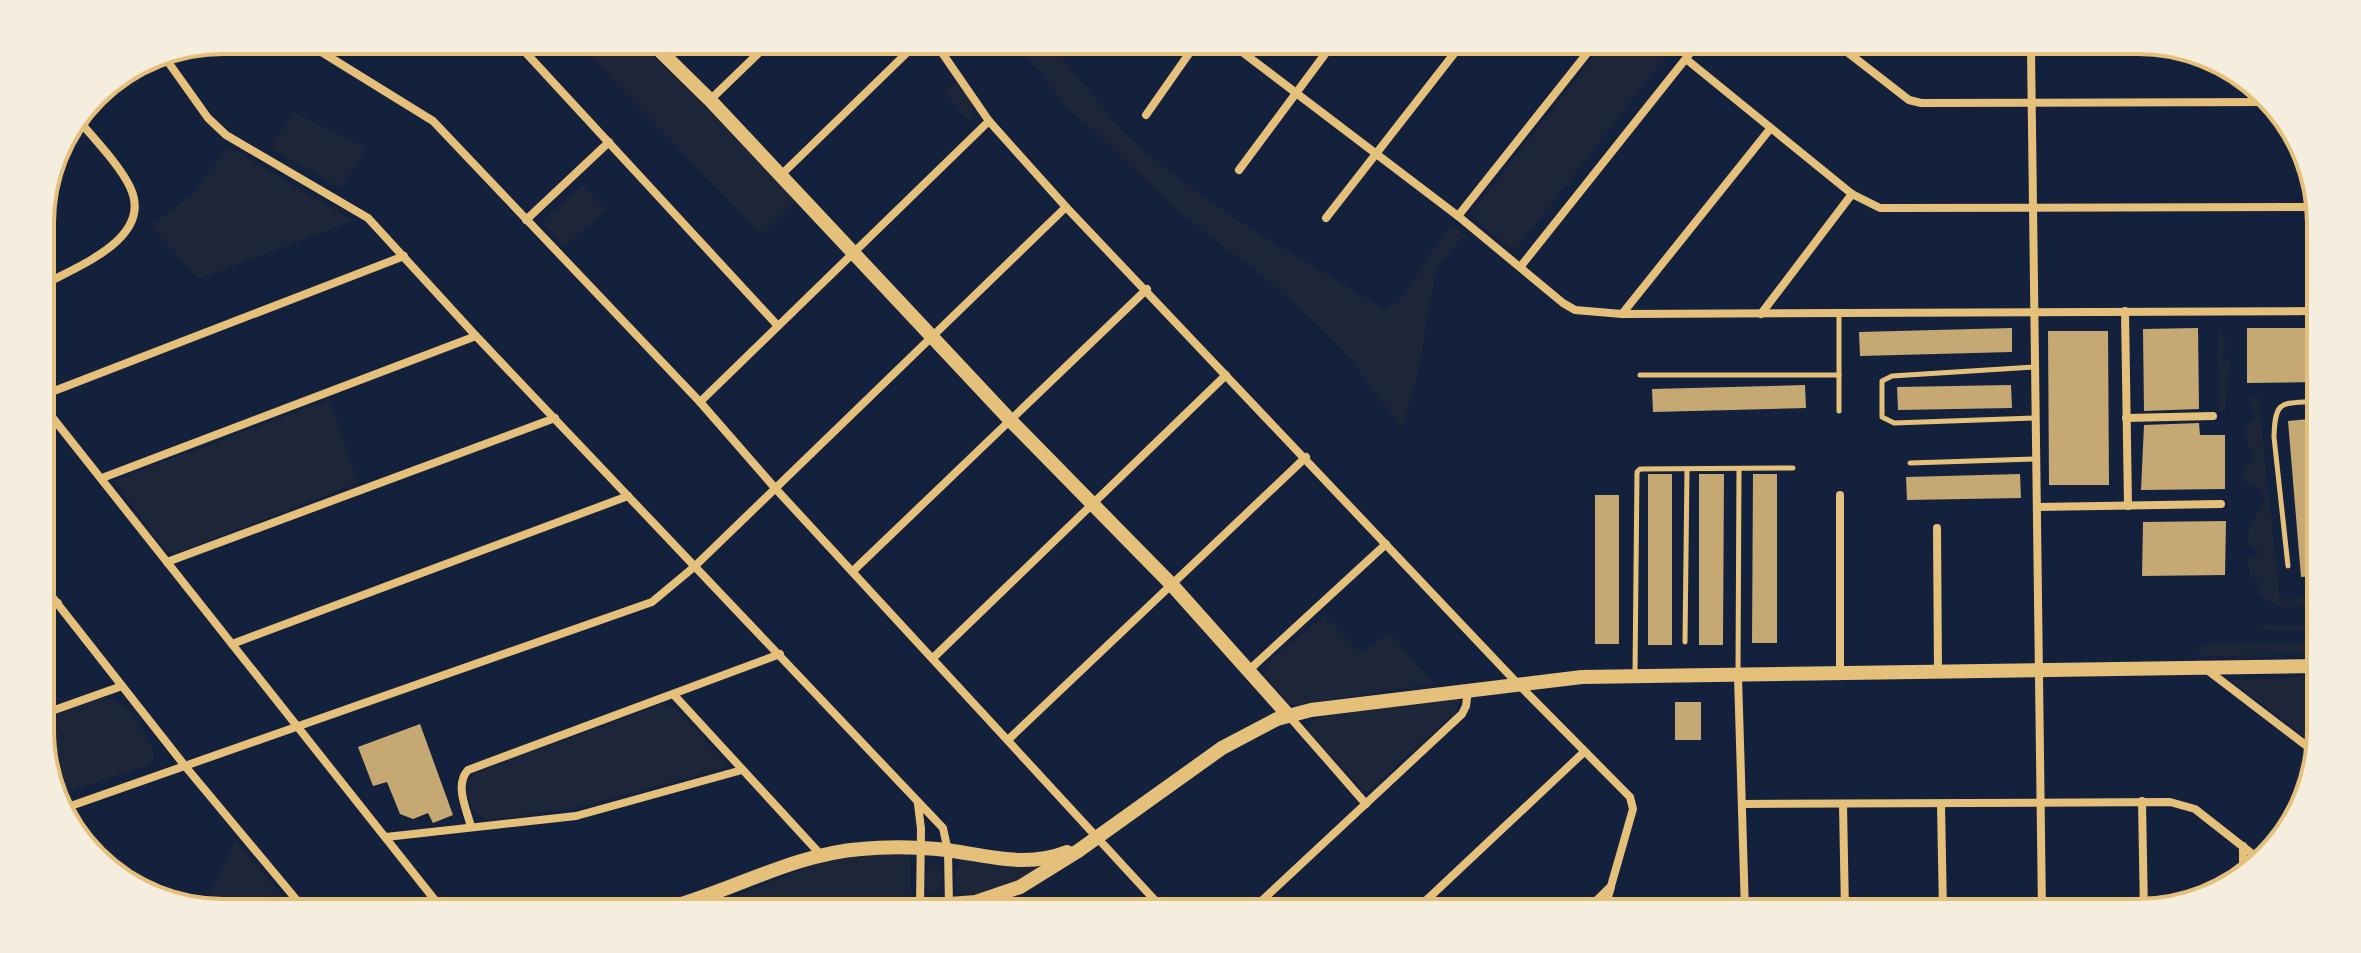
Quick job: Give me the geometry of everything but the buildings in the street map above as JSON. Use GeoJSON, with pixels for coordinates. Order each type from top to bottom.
{"type":"FeatureCollection","features":[{"type":"Feature","properties":{"kind":"main road"},"geometry":{"type":"LineString","coordinates":[[663,54],[1011,421],[1172,585],[1288,715]]}},
{"type":"Feature","properties":{"kind":"main road"},"geometry":{"type":"LineString","coordinates":[[989,899],[1020,887],[1049,870],[1222,748],[1268,723],[1288,715],[1348,704],[1582,677],[2307,666]]}},
{"type":"Feature","properties":{"kind":"main road"},"geometry":{"type":"LineString","coordinates":[[695,899],[821,855],[859,849],[921,848],[1007,860],[1043,860],[1096,837]]}},
{"type":"Feature","properties":{"kind":"street"},"geometry":{"type":"LineString","coordinates":[[325,54],[425,115],[700,402],[775,488],[1154,899]]}},
{"type":"Feature","properties":{"kind":"street"},"geometry":{"type":"LineString","coordinates":[[527,54],[778,326]]}},
{"type":"Feature","properties":{"kind":"street"},"geometry":{"type":"LineString","coordinates":[[710,100],[758,54]]}},
{"type":"Feature","properties":{"kind":"street"},"geometry":{"type":"LineString","coordinates":[[781,175],[906,54]]}},
{"type":"Feature","properties":{"kind":"street"},"geometry":{"type":"LineString","coordinates":[[943,54],[989,121],[1066,207],[1633,802],[1607,899]]}},
{"type":"Feature","properties":{"kind":"street"},"geometry":{"type":"LineString","coordinates":[[1146,115],[1189,54]]}},
{"type":"Feature","properties":{"kind":"street"},"geometry":{"type":"LineString","coordinates":[[1245,54],[1458,216],[1575,310],[1622,314],[2307,311]]}},
{"type":"Feature","properties":{"kind":"street"},"geometry":{"type":"LineString","coordinates":[[1239,170],[1325,54]]}},
{"type":"Feature","properties":{"kind":"street"},"geometry":{"type":"LineString","coordinates":[[1326,218],[1454,54]]}},
{"type":"Feature","properties":{"kind":"street"},"geometry":{"type":"LineString","coordinates":[[1458,216],[1586,54]]}},
{"type":"Feature","properties":{"kind":"street"},"geometry":{"type":"LineString","coordinates":[[1521,266],[1690,54]]}},
{"type":"Feature","properties":{"kind":"street"},"geometry":{"type":"LineString","coordinates":[[1850,54],[1914,101],[2255,102]]}},
{"type":"Feature","properties":{"kind":"street"},"geometry":{"type":"LineString","coordinates":[[2031,54],[2042,899]]}},
{"type":"Feature","properties":{"kind":"street"},"geometry":{"type":"LineString","coordinates":[[1686,59],[1852,194],[1872,206],[1890,209],[2306,207]]}},
{"type":"Feature","properties":{"kind":"street"},"geometry":{"type":"LineString","coordinates":[[169,63],[216,126],[368,218],[943,828],[948,851],[950,899]]}},
{"type":"Feature","properties":{"kind":"street"},"geometry":{"type":"LineString","coordinates":[[700,402],[989,121]]}},
{"type":"Feature","properties":{"kind":"street"},"geometry":{"type":"LineString","coordinates":[[54,279],[120,241],[134,215],[135,204],[130,185],[84,127]]}},
{"type":"Feature","properties":{"kind":"street"},"geometry":{"type":"LineString","coordinates":[[1622,314],[1770,129]]}},
{"type":"Feature","properties":{"kind":"street"},"geometry":{"type":"LineString","coordinates":[[526,220],[609,142]]}},
{"type":"Feature","properties":{"kind":"street"},"geometry":{"type":"LineString","coordinates":[[1761,314],[1852,194]]}},
{"type":"Feature","properties":{"kind":"street"},"geometry":{"type":"LineString","coordinates":[[71,806],[652,602],[694,567],[1066,207]]}},
{"type":"Feature","properties":{"kind":"street"},"geometry":{"type":"LineString","coordinates":[[54,391],[404,256]]}},
{"type":"Feature","properties":{"kind":"street"},"geometry":{"type":"LineString","coordinates":[[853,571],[1147,289]]}},
{"type":"Feature","properties":{"kind":"street"},"geometry":{"type":"LineString","coordinates":[[2125,311],[2128,506]]}},
{"type":"Feature","properties":{"kind":"street"},"geometry":{"type":"LineString","coordinates":[[102,478],[476,336]]}},
{"type":"Feature","properties":{"kind":"street"},"geometry":{"type":"LineString","coordinates":[[933,658],[1226,375]]}},
{"type":"Feature","properties":{"kind":"street"},"geometry":{"type":"LineString","coordinates":[[2126,418],[2213,416]]}},
{"type":"Feature","properties":{"kind":"street"},"geometry":{"type":"LineString","coordinates":[[167,562],[555,418]]}},
{"type":"Feature","properties":{"kind":"street"},"geometry":{"type":"LineString","coordinates":[[54,419],[434,899]]}},
{"type":"Feature","properties":{"kind":"street"},"geometry":{"type":"LineString","coordinates":[[1009,739],[1306,457]]}},
{"type":"Feature","properties":{"kind":"street"},"geometry":{"type":"LineString","coordinates":[[1840,495],[1840,674]]}},
{"type":"Feature","properties":{"kind":"street"},"geometry":{"type":"LineString","coordinates":[[232,644],[628,496]]}},
{"type":"Feature","properties":{"kind":"street"},"geometry":{"type":"LineString","coordinates":[[2037,507],[2221,504]]}},
{"type":"Feature","properties":{"kind":"street"},"geometry":{"type":"LineString","coordinates":[[1937,528],[1938,673]]}},
{"type":"Feature","properties":{"kind":"street"},"geometry":{"type":"LineString","coordinates":[[1249,670],[1386,544]]}},
{"type":"Feature","properties":{"kind":"street"},"geometry":{"type":"LineString","coordinates":[[54,598],[185,766],[296,899]]}},
{"type":"Feature","properties":{"kind":"street"},"geometry":{"type":"LineString","coordinates":[[54,605],[58,603]]}},
{"type":"Feature","properties":{"kind":"street"},"geometry":{"type":"LineString","coordinates":[[471,827],[461,786],[462,777],[468,770],[780,654]]}},
{"type":"Feature","properties":{"kind":"street"},"geometry":{"type":"LineString","coordinates":[[2205,668],[2306,746]]}},
{"type":"Feature","properties":{"kind":"street"},"geometry":{"type":"LineString","coordinates":[[1738,676],[1745,899]]}},
{"type":"Feature","properties":{"kind":"street"},"geometry":{"type":"LineString","coordinates":[[54,710],[122,686]]}},
{"type":"Feature","properties":{"kind":"street"},"geometry":{"type":"LineString","coordinates":[[1264,899],[1462,714],[1468,689]]}},
{"type":"Feature","properties":{"kind":"street"},"geometry":{"type":"LineString","coordinates":[[674,695],[821,855]]}},
{"type":"Feature","properties":{"kind":"street"},"geometry":{"type":"LineString","coordinates":[[1288,715],[1366,804]]}},
{"type":"Feature","properties":{"kind":"street"},"geometry":{"type":"LineString","coordinates":[[1428,899],[1584,752]]}},
{"type":"Feature","properties":{"kind":"street"},"geometry":{"type":"LineString","coordinates":[[386,837],[576,816],[742,770]]}},
{"type":"Feature","properties":{"kind":"street"},"geometry":{"type":"LineString","coordinates":[[2142,801],[2144,899]]}},
{"type":"Feature","properties":{"kind":"street"},"geometry":{"type":"LineString","coordinates":[[1742,804],[2170,802],[2195,809],[2252,854]]}},
{"type":"Feature","properties":{"kind":"street"},"geometry":{"type":"LineString","coordinates":[[918,804],[920,899]]}},
{"type":"Feature","properties":{"kind":"street"},"geometry":{"type":"LineString","coordinates":[[1941,804],[1943,899]]}},
{"type":"Feature","properties":{"kind":"street"},"geometry":{"type":"LineString","coordinates":[[1843,805],[1845,899]]}},
{"type":"Feature","properties":{"kind":"street"},"geometry":{"type":"LineString","coordinates":[[2243,846],[2243,862]]}},
{"type":"Feature","properties":{"kind":"street"},"geometry":{"type":"LineString","coordinates":[[1598,899],[1611,886]]}},
{"type":"Feature","properties":{"kind":"lane"},"geometry":{"type":"LineString","coordinates":[[1839,313],[1839,411]]}},
{"type":"Feature","properties":{"kind":"lane"},"geometry":{"type":"LineString","coordinates":[[2035,367],[1892,376],[1882,381],[1882,417],[1894,423],[2035,418]]}},
{"type":"Feature","properties":{"kind":"lane"},"geometry":{"type":"LineString","coordinates":[[1640,375],[1839,375]]}},
{"type":"Feature","properties":{"kind":"lane"},"geometry":{"type":"LineString","coordinates":[[2288,566],[2274,437],[2275,416],[2278,407],[2307,402]]}},
{"type":"Feature","properties":{"kind":"lane"},"geometry":{"type":"LineString","coordinates":[[1910,463],[2036,459]]}},
{"type":"Feature","properties":{"kind":"lane"},"geometry":{"type":"LineString","coordinates":[[1738,676],[1739,468]]}},
{"type":"Feature","properties":{"kind":"lane"},"geometry":{"type":"LineString","coordinates":[[1635,676],[1636,476],[1640,469],[1793,468]]}},
{"type":"Feature","properties":{"kind":"lane"},"geometry":{"type":"LineString","coordinates":[[1685,642],[1687,469]]}},
{"type":"Feature","properties":{"kind":"shaded area"},"geometry":{"type":"Polygon","coordinates":[[[588,54],[650,54],[694,93],[795,201],[761,235],[588,54]]]}},
{"type":"Feature","properties":{"kind":"shaded area"},"geometry":{"type":"Polygon","coordinates":[[[1024,54],[1057,54],[1118,126],[1185,183],[1250,227],[1383,308],[1405,294],[1452,224],[1464,235],[1436,270],[1418,374],[1402,428],[1346,354],[1314,322],[1265,278],[1182,215],[1064,106],[1024,54]]]}},
{"type":"Feature","properties":{"kind":"shaded area"},"geometry":{"type":"Polygon","coordinates":[[[1596,54],[1668,54],[1518,247],[1515,249],[1506,245],[1472,216],[1596,54]]]}},
{"type":"Feature","properties":{"kind":"shaded area"},"geometry":{"type":"Polygon","coordinates":[[[957,81],[973,106],[971,123],[944,92],[957,81]]]}},
{"type":"Feature","properties":{"kind":"shaded area"},"geometry":{"type":"Polygon","coordinates":[[[294,112],[367,148],[341,188],[270,148],[294,112]]]}},
{"type":"Feature","properties":{"kind":"shaded area"},"geometry":{"type":"Polygon","coordinates":[[[228,146],[353,221],[199,279],[151,226],[194,192],[228,146]]]}},
{"type":"Feature","properties":{"kind":"shaded area"},"geometry":{"type":"Polygon","coordinates":[[[583,185],[606,210],[564,247],[542,222],[583,185]]]}},
{"type":"Feature","properties":{"kind":"shaded area"},"geometry":{"type":"Polygon","coordinates":[[[2218,324],[2228,347],[2223,349],[2223,359],[2230,360],[2225,411],[2219,411],[2218,324]]]}},
{"type":"Feature","properties":{"kind":"shaded area"},"geometry":{"type":"Polygon","coordinates":[[[2258,395],[2280,599],[2307,598],[2307,606],[2282,607],[2270,603],[2256,591],[2261,585],[2250,575],[2247,559],[2259,552],[2247,544],[2249,528],[2265,500],[2262,490],[2245,482],[2242,467],[2251,464],[2255,454],[2246,441],[2245,432],[2254,419],[2249,399],[2258,395]]]}},
{"type":"Feature","properties":{"kind":"shaded area"},"geometry":{"type":"Polygon","coordinates":[[[330,399],[358,483],[177,553],[166,552],[114,481],[330,399]]]}},
{"type":"Feature","properties":{"kind":"shaded area"},"geometry":{"type":"Polygon","coordinates":[[[1325,615],[1360,653],[1389,632],[1434,684],[1292,705],[1264,676],[1268,662],[1325,615]]]}},
{"type":"Feature","properties":{"kind":"shaded area"},"geometry":{"type":"Polygon","coordinates":[[[2259,625],[2307,625],[2307,633],[2261,629],[2259,625]]]}},
{"type":"Feature","properties":{"kind":"shaded area"},"geometry":{"type":"Polygon","coordinates":[[[2307,641],[2307,654],[2202,656],[2197,649],[2204,644],[2307,641]]]}},
{"type":"Feature","properties":{"kind":"shaded area"},"geometry":{"type":"Polygon","coordinates":[[[2307,677],[2307,739],[2230,680],[2307,677]]]}},
{"type":"Feature","properties":{"kind":"shaded area"},"geometry":{"type":"Polygon","coordinates":[[[101,698],[111,699],[127,709],[139,725],[154,751],[154,759],[149,765],[66,792],[55,752],[54,716],[101,698]]]}},
{"type":"Feature","properties":{"kind":"shaded area"},"geometry":{"type":"Polygon","coordinates":[[[1455,698],[1459,701],[1455,712],[1368,791],[1363,790],[1308,733],[1312,722],[1323,716],[1455,698]]]}},
{"type":"Feature","properties":{"kind":"shaded area"},"geometry":{"type":"Polygon","coordinates":[[[661,705],[673,706],[726,763],[725,768],[574,808],[488,820],[475,813],[467,787],[475,773],[661,705]]]}},
{"type":"Feature","properties":{"kind":"shaded area"},"geometry":{"type":"Polygon","coordinates":[[[235,840],[285,899],[223,899],[207,898],[235,840]]]}},
{"type":"Feature","properties":{"kind":"shaded area"},"geometry":{"type":"Polygon","coordinates":[[[871,854],[906,854],[910,857],[911,895],[895,899],[726,899],[821,862],[871,854]]]}},
{"type":"Feature","properties":{"kind":"shaded area"},"geometry":{"type":"Polygon","coordinates":[[[959,858],[1045,864],[1023,880],[968,898],[956,894],[955,873],[959,858]]]}},
{"type":"Feature","properties":{"kind":"shaded area"},"geometry":{"type":"Polygon","coordinates":[[[935,862],[942,879],[934,896],[927,891],[925,877],[930,864],[935,862]]]}}]}
